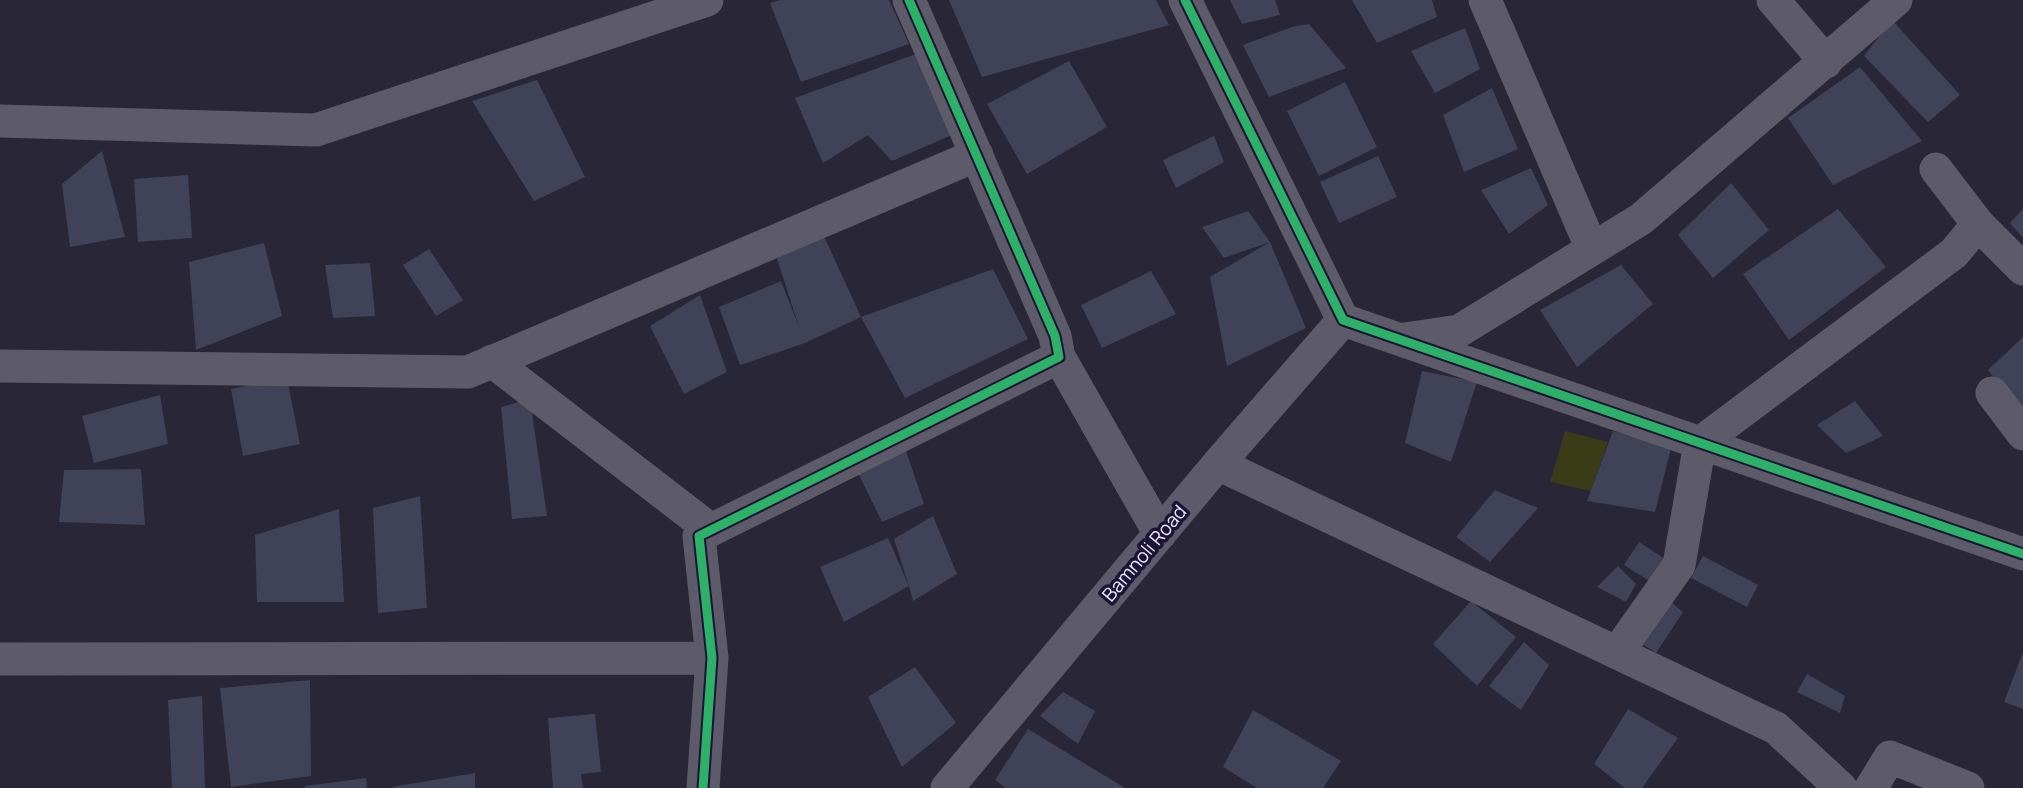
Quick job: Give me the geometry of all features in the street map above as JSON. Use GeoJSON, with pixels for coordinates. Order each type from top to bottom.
{"type":"FeatureCollection","features":[{"type":"Feature","properties":{"kind":"street"},"geometry":{"type":"LineString","coordinates":[[0,121],[316,130],[708,0]]}},
{"type":"Feature","properties":{"kind":"street"},"geometry":{"type":"LineString","coordinates":[[909,0],[1055,336],[1059,357],[1160,534]]}},
{"type":"Feature","properties":{"kind":"street"},"geometry":{"type":"LineString","coordinates":[[1185,0],[1343,320],[2023,554]]}},
{"type":"Feature","properties":{"kind":"street"},"geometry":{"type":"LineString","coordinates":[[1485,0],[1591,249]]}},
{"type":"Feature","properties":{"kind":"street"},"geometry":{"type":"LineString","coordinates":[[1773,0],[1826,62]]}},
{"type":"Feature","properties":{"kind":"street"},"geometry":{"type":"LineString","coordinates":[[1399,340],[1459,331],[1641,219],[1896,0]]}},
{"type":"Feature","properties":{"kind":"street"},"geometry":{"type":"LineString","coordinates":[[0,366],[468,372],[977,156]]}},
{"type":"Feature","properties":{"kind":"street"},"geometry":{"type":"LineString","coordinates":[[1936,169],[1978,224],[2023,269]]}},
{"type":"Feature","properties":{"kind":"street"},"geometry":{"type":"LineString","coordinates":[[1617,653],[1679,565],[1700,443],[1954,253],[1978,224]]}},
{"type":"Feature","properties":{"kind":"street","name":"Bamnoli Road"},"geometry":{"type":"LineString","coordinates":[[947,788],[1218,464],[1343,320]]}},
{"type":"Feature","properties":{"kind":"street"},"geometry":{"type":"LineString","coordinates":[[703,788],[712,658],[699,537],[1059,357]]}},
{"type":"Feature","properties":{"kind":"street"},"geometry":{"type":"LineString","coordinates":[[492,361],[711,530]]}},
{"type":"Feature","properties":{"kind":"street"},"geometry":{"type":"LineString","coordinates":[[1992,393],[2023,434]]}},
{"type":"Feature","properties":{"kind":"street"},"geometry":{"type":"LineString","coordinates":[[1218,464],[1776,728],[1840,788]]}},
{"type":"Feature","properties":{"kind":"street"},"geometry":{"type":"LineString","coordinates":[[0,659],[712,658]]}},
{"type":"Feature","properties":{"kind":"street"},"geometry":{"type":"LineString","coordinates":[[1871,788],[1890,757],[1968,788]]}},
{"type":"Feature","properties":{"kind":"shaded area"},"geometry":{"type":"Polygon","coordinates":[[[1565,431],[1608,442],[1591,491],[1550,482],[1565,431]]]}},
{"type":"Feature","properties":{"kind":"building"},"geometry":{"type":"Polygon","coordinates":[[[781,0],[889,0],[909,44],[801,82],[770,3],[781,0]]]}},
{"type":"Feature","properties":{"kind":"building"},"geometry":{"type":"Polygon","coordinates":[[[949,0],[1156,0],[1169,25],[982,77],[949,0]]]}},
{"type":"Feature","properties":{"kind":"building"},"geometry":{"type":"Polygon","coordinates":[[[1230,0],[1275,0],[1280,15],[1242,24],[1230,0]]]}},
{"type":"Feature","properties":{"kind":"building"},"geometry":{"type":"Polygon","coordinates":[[[1352,0],[1432,0],[1437,17],[1377,43],[1352,0]]]}},
{"type":"Feature","properties":{"kind":"building"},"geometry":{"type":"Polygon","coordinates":[[[1892,20],[1960,95],[1928,122],[1864,56],[1892,20]]]}},
{"type":"Feature","properties":{"kind":"building"},"geometry":{"type":"Polygon","coordinates":[[[1309,24],[1346,68],[1269,97],[1243,45],[1292,27],[1309,24]]]}},
{"type":"Feature","properties":{"kind":"building"},"geometry":{"type":"Polygon","coordinates":[[[1465,28],[1480,69],[1435,93],[1411,51],[1465,28]]]}},
{"type":"Feature","properties":{"kind":"building"},"geometry":{"type":"Polygon","coordinates":[[[916,54],[954,134],[892,161],[868,135],[823,163],[795,98],[916,54]]]}},
{"type":"Feature","properties":{"kind":"building"},"geometry":{"type":"Polygon","coordinates":[[[1069,61],[1107,127],[1027,174],[987,104],[1069,61]]]}},
{"type":"Feature","properties":{"kind":"building"},"geometry":{"type":"Polygon","coordinates":[[[1860,67],[1922,141],[1833,185],[1788,118],[1860,67]]]}},
{"type":"Feature","properties":{"kind":"building"},"geometry":{"type":"Polygon","coordinates":[[[537,80],[585,177],[534,201],[472,101],[537,80]]]}},
{"type":"Feature","properties":{"kind":"building"},"geometry":{"type":"Polygon","coordinates":[[[1345,82],[1377,147],[1319,176],[1287,111],[1345,82]]]}},
{"type":"Feature","properties":{"kind":"building"},"geometry":{"type":"Polygon","coordinates":[[[1492,88],[1518,149],[1464,172],[1443,115],[1492,88]]]}},
{"type":"Feature","properties":{"kind":"building"},"geometry":{"type":"Polygon","coordinates":[[[1214,136],[1224,162],[1176,188],[1163,160],[1214,136]]]}},
{"type":"Feature","properties":{"kind":"building"},"geometry":{"type":"Polygon","coordinates":[[[102,151],[125,237],[70,247],[62,184],[102,151]]]}},
{"type":"Feature","properties":{"kind":"building"},"geometry":{"type":"Polygon","coordinates":[[[1378,156],[1397,197],[1339,223],[1320,182],[1378,156]]]}},
{"type":"Feature","properties":{"kind":"building"},"geometry":{"type":"Polygon","coordinates":[[[1531,168],[1548,205],[1509,234],[1481,190],[1531,168]]]}},
{"type":"Feature","properties":{"kind":"building"},"geometry":{"type":"Polygon","coordinates":[[[188,175],[192,238],[138,242],[134,179],[188,175]]]}},
{"type":"Feature","properties":{"kind":"building"},"geometry":{"type":"Polygon","coordinates":[[[1731,183],[1769,230],[1713,278],[1678,235],[1731,183]]]}},
{"type":"Feature","properties":{"kind":"building"},"geometry":{"type":"Polygon","coordinates":[[[1838,209],[1886,267],[1789,340],[1743,274],[1838,209]]]}},
{"type":"Feature","properties":{"kind":"building"},"geometry":{"type":"Polygon","coordinates":[[[2023,209],[2023,238],[2010,223],[2023,209]]]}},
{"type":"Feature","properties":{"kind":"building"},"geometry":{"type":"Polygon","coordinates":[[[1248,211],[1270,242],[1224,258],[1202,227],[1248,211]]]}},
{"type":"Feature","properties":{"kind":"building"},"geometry":{"type":"Polygon","coordinates":[[[818,223],[861,317],[805,343],[740,365],[719,307],[781,281],[799,327],[772,243],[818,223]]]}},
{"type":"Feature","properties":{"kind":"building"},"geometry":{"type":"Polygon","coordinates":[[[1270,242],[1306,328],[1227,366],[1210,277],[1270,242]]]}},
{"type":"Feature","properties":{"kind":"building"},"geometry":{"type":"Polygon","coordinates":[[[264,243],[282,316],[196,350],[189,262],[264,243]]]}},
{"type":"Feature","properties":{"kind":"building"},"geometry":{"type":"Polygon","coordinates":[[[429,249],[463,300],[436,316],[403,265],[429,249]]]}},
{"type":"Feature","properties":{"kind":"building"},"geometry":{"type":"Polygon","coordinates":[[[370,263],[375,316],[333,318],[325,265],[370,263]]]}},
{"type":"Feature","properties":{"kind":"building"},"geometry":{"type":"Polygon","coordinates":[[[1621,265],[1653,304],[1577,367],[1540,310],[1621,265]]]}},
{"type":"Feature","properties":{"kind":"building"},"geometry":{"type":"Polygon","coordinates":[[[993,269],[1028,339],[905,398],[861,317],[993,269]]]}},
{"type":"Feature","properties":{"kind":"building"},"geometry":{"type":"Polygon","coordinates":[[[1151,271],[1176,314],[1102,348],[1081,305],[1151,271]]]}},
{"type":"Feature","properties":{"kind":"building"},"geometry":{"type":"Polygon","coordinates":[[[700,295],[727,372],[684,394],[650,326],[700,295]]]}},
{"type":"Feature","properties":{"kind":"building"},"geometry":{"type":"Polygon","coordinates":[[[2023,337],[2023,408],[2020,410],[1988,370],[2023,337]]]}},
{"type":"Feature","properties":{"kind":"building"},"geometry":{"type":"Polygon","coordinates":[[[1422,371],[1477,382],[1451,462],[1405,443],[1422,371]]]}},
{"type":"Feature","properties":{"kind":"building"},"geometry":{"type":"Polygon","coordinates":[[[287,378],[300,444],[243,456],[231,389],[287,378]]]}},
{"type":"Feature","properties":{"kind":"building"},"geometry":{"type":"Polygon","coordinates":[[[160,395],[168,444],[94,463],[82,416],[160,395]]]}},
{"type":"Feature","properties":{"kind":"building"},"geometry":{"type":"Polygon","coordinates":[[[530,399],[547,516],[512,519],[501,407],[530,399]]]}},
{"type":"Feature","properties":{"kind":"building"},"geometry":{"type":"Polygon","coordinates":[[[1855,401],[1883,436],[1846,453],[1817,425],[1855,401]]]}},
{"type":"Feature","properties":{"kind":"building"},"geometry":{"type":"Polygon","coordinates":[[[1613,431],[1671,448],[1655,512],[1587,501],[1613,431]]]}},
{"type":"Feature","properties":{"kind":"building"},"geometry":{"type":"Polygon","coordinates":[[[901,436],[924,504],[882,522],[858,473],[901,436]]]}},
{"type":"Feature","properties":{"kind":"building"},"geometry":{"type":"Polygon","coordinates":[[[141,469],[145,525],[59,522],[64,470],[141,469]]]}},
{"type":"Feature","properties":{"kind":"building"},"geometry":{"type":"Polygon","coordinates":[[[1495,490],[1538,508],[1490,562],[1456,537],[1495,490]]]}},
{"type":"Feature","properties":{"kind":"building"},"geometry":{"type":"Polygon","coordinates":[[[420,496],[427,608],[378,613],[373,508],[420,496]]]}},
{"type":"Feature","properties":{"kind":"building"},"geometry":{"type":"Polygon","coordinates":[[[339,509],[344,602],[257,602],[255,535],[339,509]]]}},
{"type":"Feature","properties":{"kind":"building"},"geometry":{"type":"Polygon","coordinates":[[[933,516],[957,574],[913,601],[894,539],[933,516]]]}},
{"type":"Feature","properties":{"kind":"building"},"geometry":{"type":"Polygon","coordinates":[[[888,538],[909,586],[844,622],[820,567],[888,538]]]}},
{"type":"Feature","properties":{"kind":"building"},"geometry":{"type":"Polygon","coordinates":[[[1639,542],[1668,561],[1654,584],[1624,565],[1639,542]]]}},
{"type":"Feature","properties":{"kind":"building"},"geometry":{"type":"Polygon","coordinates":[[[1703,556],[1758,585],[1747,607],[1691,578],[1703,556]]]}},
{"type":"Feature","properties":{"kind":"building"},"geometry":{"type":"Polygon","coordinates":[[[1618,566],[1636,584],[1626,602],[1597,587],[1618,566]]]}},
{"type":"Feature","properties":{"kind":"building"},"geometry":{"type":"Polygon","coordinates":[[[1665,597],[1683,612],[1656,653],[1639,642],[1665,597]]]}},
{"type":"Feature","properties":{"kind":"building"},"geometry":{"type":"Polygon","coordinates":[[[1471,601],[1516,637],[1477,686],[1433,644],[1471,601]]]}},
{"type":"Feature","properties":{"kind":"building"},"geometry":{"type":"Polygon","coordinates":[[[1524,642],[1549,665],[1521,710],[1489,686],[1524,642]]]}},
{"type":"Feature","properties":{"kind":"building"},"geometry":{"type":"Polygon","coordinates":[[[2023,652],[2023,709],[2004,702],[2023,652]]]}},
{"type":"Feature","properties":{"kind":"building"},"geometry":{"type":"Polygon","coordinates":[[[915,667],[956,723],[902,767],[868,697],[915,667]]]}},
{"type":"Feature","properties":{"kind":"building"},"geometry":{"type":"Polygon","coordinates":[[[1807,674],[1845,696],[1840,713],[1797,692],[1807,674]]]}},
{"type":"Feature","properties":{"kind":"building"},"geometry":{"type":"Polygon","coordinates":[[[310,680],[311,776],[231,787],[220,688],[310,680]]]}},
{"type":"Feature","properties":{"kind":"building"},"geometry":{"type":"Polygon","coordinates":[[[1063,692],[1095,711],[1078,744],[1040,716],[1063,692]]]}},
{"type":"Feature","properties":{"kind":"building"},"geometry":{"type":"Polygon","coordinates":[[[202,696],[205,788],[172,788],[168,700],[202,696]]]}},
{"type":"Feature","properties":{"kind":"building"},"geometry":{"type":"Polygon","coordinates":[[[1628,709],[1678,738],[1642,788],[1625,788],[1594,764],[1628,709]]]}},
{"type":"Feature","properties":{"kind":"building"},"geometry":{"type":"Polygon","coordinates":[[[1253,710],[1341,761],[1323,788],[1257,788],[1223,767],[1253,710]]]}},
{"type":"Feature","properties":{"kind":"building"},"geometry":{"type":"Polygon","coordinates":[[[595,714],[601,772],[581,774],[583,788],[553,788],[548,718],[595,714]]]}},
{"type":"Feature","properties":{"kind":"building"},"geometry":{"type":"Polygon","coordinates":[[[1028,729],[1125,788],[1006,788],[995,780],[1028,729]]]}},
{"type":"Feature","properties":{"kind":"building"},"geometry":{"type":"Polygon","coordinates":[[[475,773],[475,788],[392,787],[475,773]]]}},
{"type":"Feature","properties":{"kind":"building"},"geometry":{"type":"Polygon","coordinates":[[[366,778],[367,788],[305,788],[305,786],[366,778]]]}},
{"type":"Feature","properties":{"kind":"cycle path"},"geometry":{"type":"LineString","coordinates":[[703,788],[712,658],[699,536],[1059,357],[1055,336],[909,0]]}},
{"type":"Feature","properties":{"kind":"cycle path"},"geometry":{"type":"LineString","coordinates":[[1185,0],[1343,320],[2023,554]]}}]}
